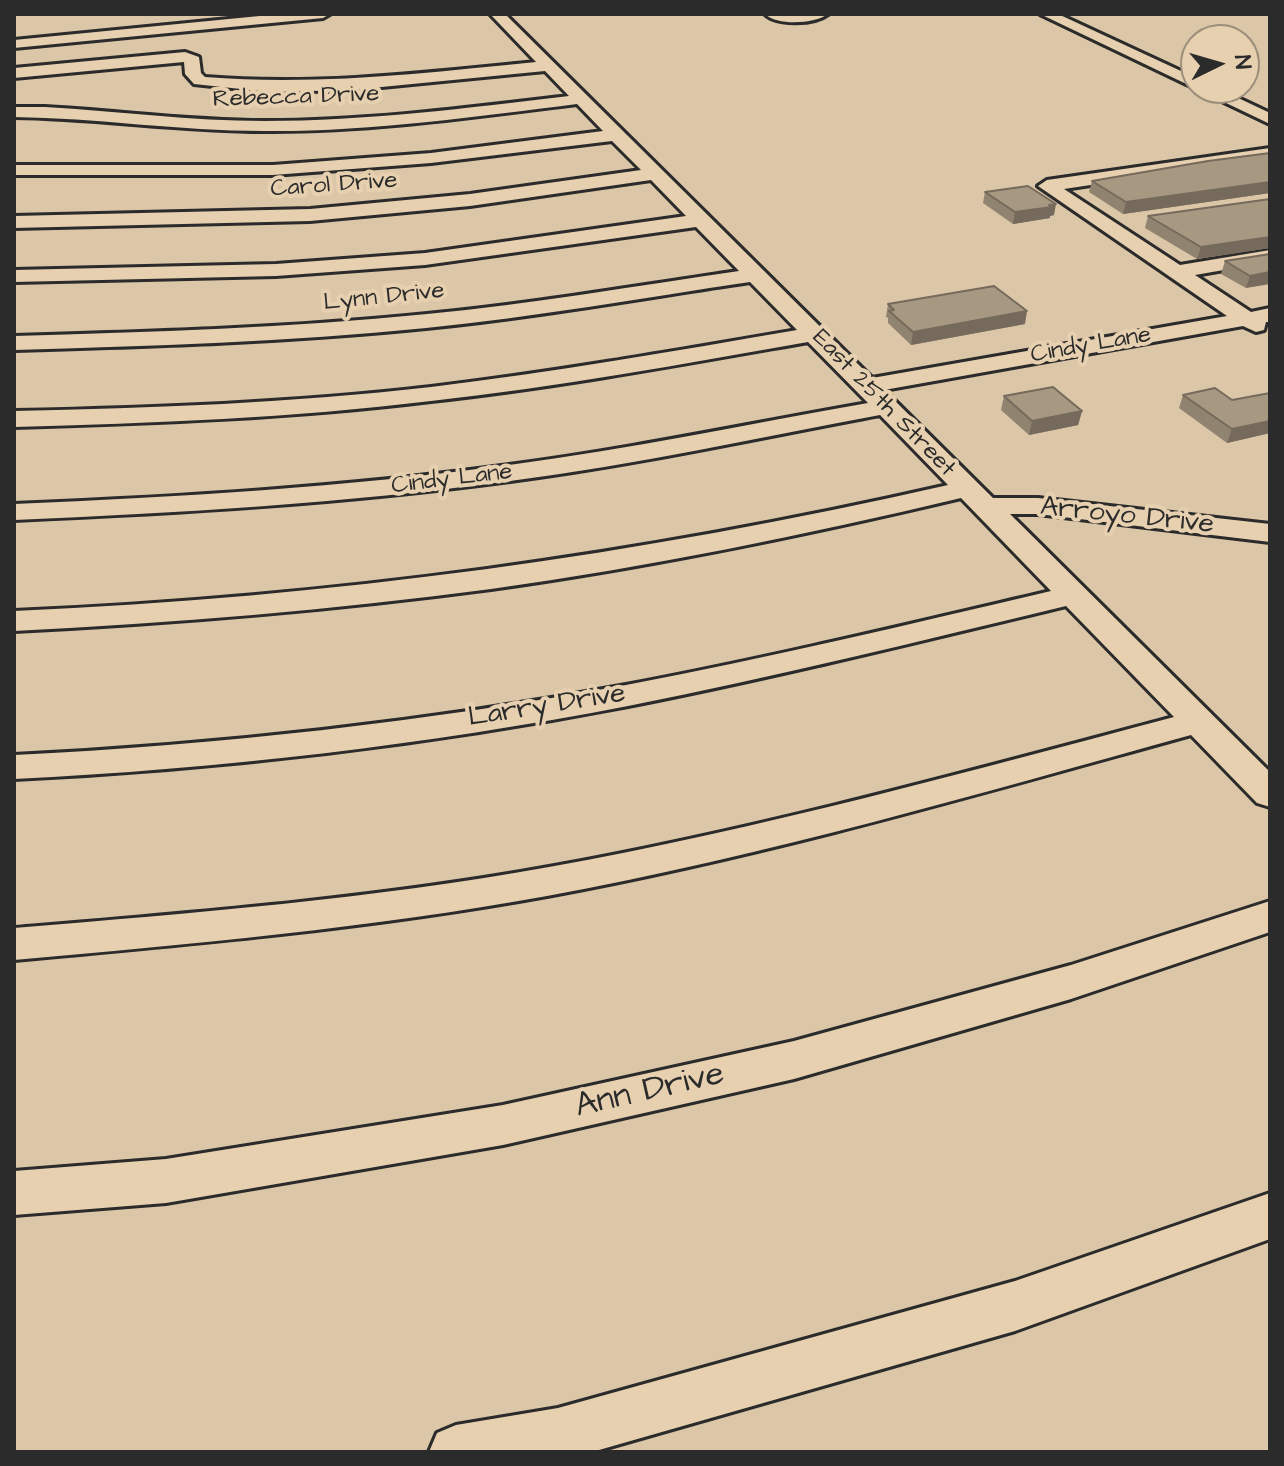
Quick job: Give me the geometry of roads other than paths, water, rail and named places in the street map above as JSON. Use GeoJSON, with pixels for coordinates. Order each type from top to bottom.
{"type":"FeatureCollection","features":[{"type":"Feature","properties":{"kind":"street"},"geometry":{"type":"LineString","coordinates":[[14,44],[323,14]]}},
{"type":"Feature","properties":{"kind":"street","name":"East 25th Street"},"geometry":{"type":"LineString","coordinates":[[497,14],[1270,794]]}},
{"type":"Feature","properties":{"kind":"street"},"geometry":{"type":"LineString","coordinates":[[772,14],[778,18],[821,14]]}},
{"type":"Feature","properties":{"kind":"street"},"geometry":{"type":"LineString","coordinates":[[1047,14],[1180,76]]}},
{"type":"Feature","properties":{"kind":"street"},"geometry":{"type":"LineString","coordinates":[[14,73],[178,56],[194,60],[193,74],[200,81],[216,85],[282,87],[392,82],[547,66]]}},
{"type":"Feature","properties":{"kind":"street","name":"Rebecca Drive"},"geometry":{"type":"LineString","coordinates":[[14,112],[197,125],[265,126],[440,116],[580,99]]}},
{"type":"Feature","properties":{"kind":"street"},"geometry":{"type":"LineString","coordinates":[[1238,104],[1270,119]]}},
{"type":"Feature","properties":{"kind":"street"},"geometry":{"type":"LineString","coordinates":[[14,170],[312,168],[431,158],[616,135]]}},
{"type":"Feature","properties":{"kind":"street"},"geometry":{"type":"LineString","coordinates":[[1270,153],[1047,186],[1176,272],[1258,317],[1270,334]]}},
{"type":"Feature","properties":{"kind":"street","name":"Carol Drive"},"geometry":{"type":"LineString","coordinates":[[14,222],[326,213],[470,200],[655,174]]}},
{"type":"Feature","properties":{"kind":"street"},"geometry":{"type":"LineString","coordinates":[[14,276],[276,270],[425,259],[701,220]]}},
{"type":"Feature","properties":{"kind":"street"},"geometry":{"type":"LineString","coordinates":[[1107,225],[1137,221]]}},
{"type":"Feature","properties":{"kind":"street"},"geometry":{"type":"LineString","coordinates":[[1176,272],[1270,256]]}},
{"type":"Feature","properties":{"kind":"street","name":"Lynn Drive"},"geometry":{"type":"LineString","coordinates":[[14,343],[211,338],[325,331],[522,309],[756,275]]}},
{"type":"Feature","properties":{"kind":"street","name":"Cindy Lane"},"geometry":{"type":"LineString","coordinates":[[866,386],[1258,317]]}},
{"type":"Feature","properties":{"kind":"street"},"geometry":{"type":"LineString","coordinates":[[14,419],[138,417],[431,394],[607,369],[814,334]]}},
{"type":"Feature","properties":{"kind":"street","name":"Cindy Lane"},"geometry":{"type":"LineString","coordinates":[[14,512],[170,506],[347,493],[581,463],[885,407]]}},
{"type":"Feature","properties":{"kind":"street","name":"Arroyo Drive"},"geometry":{"type":"LineString","coordinates":[[14,621],[298,604],[430,589],[975,498],[1270,533]]}},
{"type":"Feature","properties":{"kind":"street","name":"Larry Drive"},"geometry":{"type":"LineString","coordinates":[[14,767],[367,735],[563,707],[736,673],[1071,596]]}},
{"type":"Feature","properties":{"kind":"street"},"geometry":{"type":"LineString","coordinates":[[14,944],[286,919],[472,894],[628,864],[816,822],[1197,722]]}},
{"type":"Feature","properties":{"kind":"street","name":"Ann Drive"},"geometry":{"type":"LineString","coordinates":[[14,1193],[166,1181],[503,1125],[794,1060],[1071,982],[1270,916]]}},
{"type":"Feature","properties":{"kind":"street"},"geometry":{"type":"LineString","coordinates":[[456,1452],[558,1435],[1015,1306],[1270,1216]]}}]}
